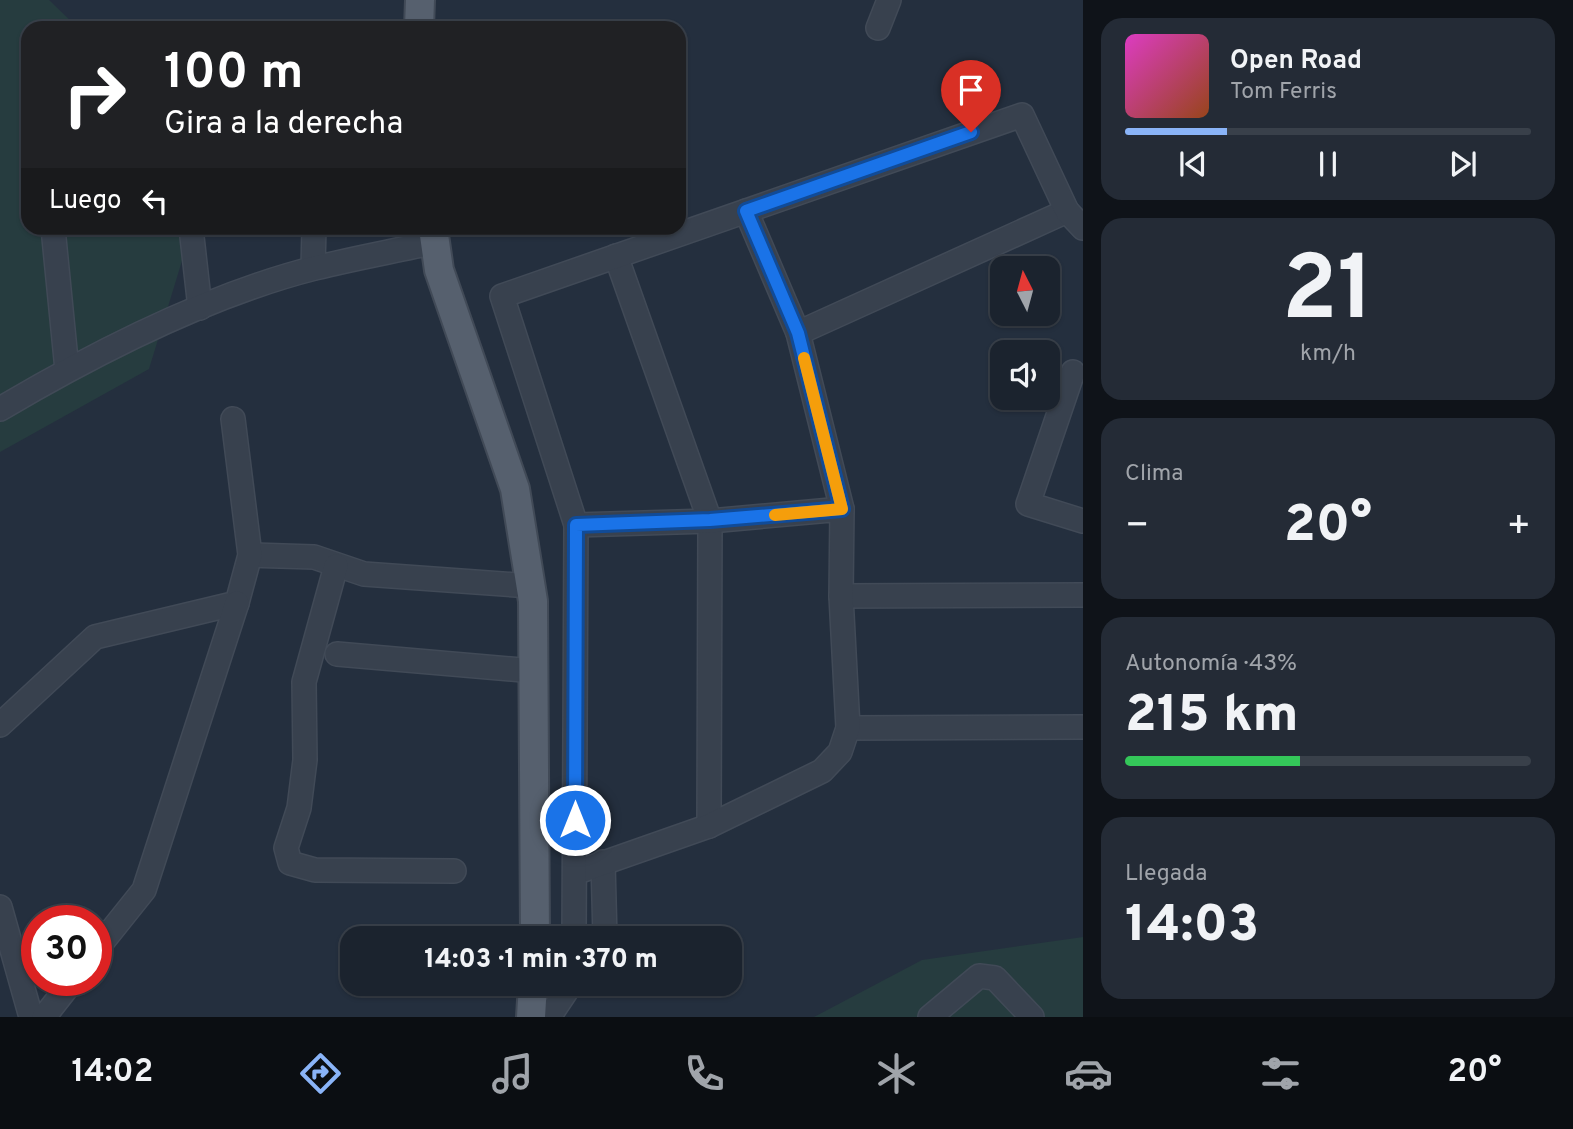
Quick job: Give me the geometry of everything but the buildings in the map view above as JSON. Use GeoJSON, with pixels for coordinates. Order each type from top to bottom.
{"type":"FeatureCollection","features":[{"type":"Feature","properties":{"kind":"main road"},"geometry":{"type":"LineString","coordinates":[[419,0],[419,21]]}},
{"type":"Feature","properties":{"kind":"main road"},"geometry":{"type":"LineString","coordinates":[[434,235],[439,270],[515,489],[531,586],[535,926]]}},
{"type":"Feature","properties":{"kind":"main road"},"geometry":{"type":"LineString","coordinates":[[531,1017],[532,996]]}},
{"type":"Feature","properties":{"kind":"street"},"geometry":{"type":"LineString","coordinates":[[878,28],[889,0]]}},
{"type":"Feature","properties":{"kind":"street"},"geometry":{"type":"LineString","coordinates":[[686,232],[1022,115],[1066,211],[1083,228]]}},
{"type":"Feature","properties":{"kind":"street"},"geometry":{"type":"LineString","coordinates":[[575,873],[709,826],[822,771],[840,752],[848,728],[841,596],[842,509],[798,333],[746,211]]}},
{"type":"Feature","properties":{"kind":"street"},"geometry":{"type":"LineString","coordinates":[[798,333],[1066,211]]}},
{"type":"Feature","properties":{"kind":"street"},"geometry":{"type":"LineString","coordinates":[[54,235],[67,370]]}},
{"type":"Feature","properties":{"kind":"street"},"geometry":{"type":"LineString","coordinates":[[192,235],[200,308]]}},
{"type":"Feature","properties":{"kind":"street"},"geometry":{"type":"LineString","coordinates":[[313,268],[314,235]]}},
{"type":"Feature","properties":{"kind":"street"},"geometry":{"type":"LineString","coordinates":[[0,408],[67,370],[200,308],[313,268],[434,235]]}},
{"type":"Feature","properties":{"kind":"street"},"geometry":{"type":"LineString","coordinates":[[574,926],[576,525],[502,296],[678,235]]}},
{"type":"Feature","properties":{"kind":"street"},"geometry":{"type":"LineString","coordinates":[[616,257],[710,520],[709,826]]}},
{"type":"Feature","properties":{"kind":"street"},"geometry":{"type":"LineString","coordinates":[[1073,372],[1028,504],[1083,521]]}},
{"type":"Feature","properties":{"kind":"street"},"geometry":{"type":"LineString","coordinates":[[112,930],[144,890],[250,555],[233,419]]}},
{"type":"Feature","properties":{"kind":"street"},"geometry":{"type":"LineString","coordinates":[[576,525],[710,520],[842,509]]}},
{"type":"Feature","properties":{"kind":"street"},"geometry":{"type":"LineString","coordinates":[[250,555],[314,557],[364,574],[531,586]]}},
{"type":"Feature","properties":{"kind":"street"},"geometry":{"type":"LineString","coordinates":[[336,566],[304,681],[305,760],[299,808],[286,848],[290,863],[315,870],[454,870]]}},
{"type":"Feature","properties":{"kind":"street"},"geometry":{"type":"LineString","coordinates":[[841,596],[1083,595]]}},
{"type":"Feature","properties":{"kind":"street"},"geometry":{"type":"LineString","coordinates":[[0,725],[95,637],[237,603]]}},
{"type":"Feature","properties":{"kind":"street"},"geometry":{"type":"LineString","coordinates":[[337,653],[534,671]]}},
{"type":"Feature","properties":{"kind":"street"},"geometry":{"type":"LineString","coordinates":[[848,728],[1083,727]]}},
{"type":"Feature","properties":{"kind":"street"},"geometry":{"type":"LineString","coordinates":[[603,862],[605,926]]}},
{"type":"Feature","properties":{"kind":"street"},"geometry":{"type":"LineString","coordinates":[[0,907],[31,1017]]}},
{"type":"Feature","properties":{"kind":"street"},"geometry":{"type":"LineString","coordinates":[[930,1017],[979,976],[995,978],[1032,1017]]}},
{"type":"Feature","properties":{"kind":"street"},"geometry":{"type":"LineString","coordinates":[[44,1017],[60,996]]}},
{"type":"Feature","properties":{"kind":"street"},"geometry":{"type":"LineString","coordinates":[[549,1017],[563,996]]}},
{"type":"Feature","properties":{"kind":"green space"},"geometry":{"type":"Polygon","coordinates":[[[0,0],[49,0],[71,21],[21,21],[21,235],[190,235],[149,369],[0,452],[0,0]]]}},
{"type":"Feature","properties":{"kind":"green space"},"geometry":{"type":"Polygon","coordinates":[[[1083,937],[1083,1017],[814,1017],[922,960],[1083,937]]]}},
{"type":"Feature","properties":{"kind":"slow traffic"},"geometry":{"type":"LineString","coordinates":[[775,515],[842,509],[804,358]]}},
{"type":"Feature","properties":{"kind":"route"},"geometry":{"type":"LineString","coordinates":[[575,820],[576,525],[710,520],[842,509],[798,333],[746,211],[971,132]]}}]}
